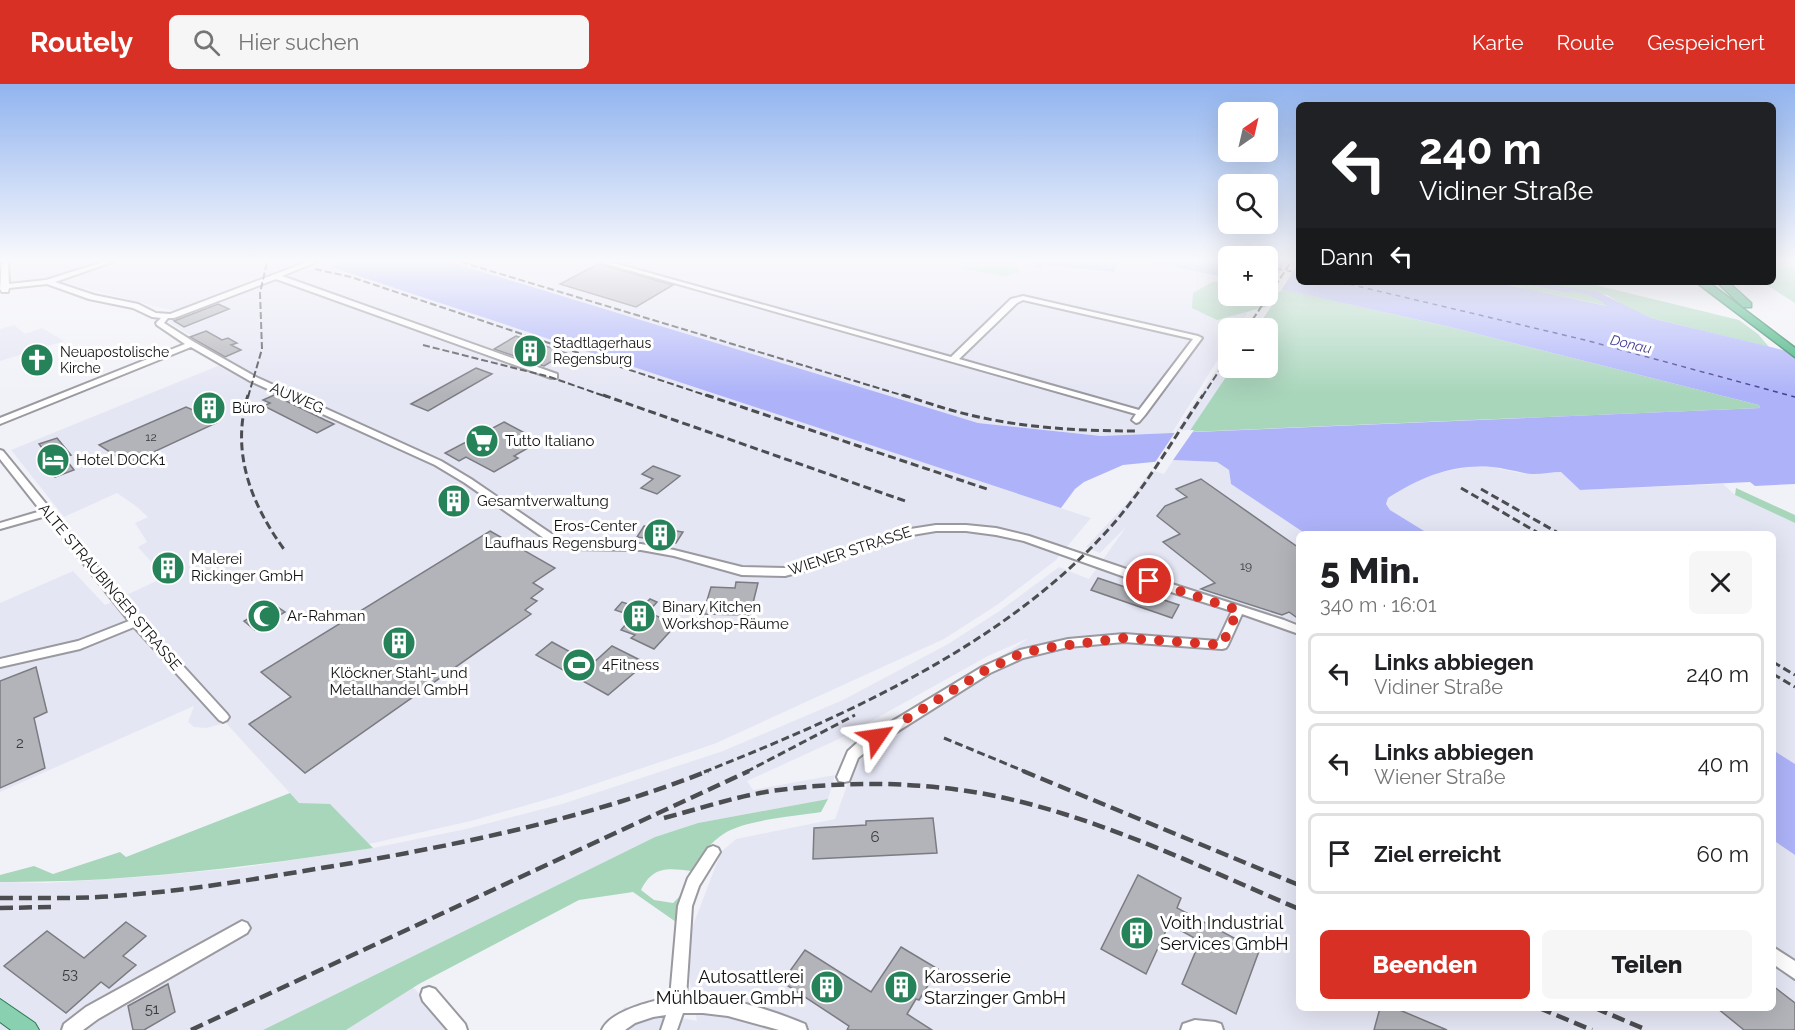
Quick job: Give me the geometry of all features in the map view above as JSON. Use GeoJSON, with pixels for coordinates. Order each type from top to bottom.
{"type":"FeatureCollection","features":[{"type":"Feature","properties":{"kind":"highway"},"geometry":{"type":"LineString","coordinates":[[1743,306],[1747,308]]}},
{"type":"Feature","properties":{"kind":"highway"},"geometry":{"type":"LineString","coordinates":[[1744,306],[1795,354]]}},
{"type":"Feature","properties":{"kind":"highway"},"geometry":{"type":"LineString","coordinates":[[1745,306],[1795,341]]}},
{"type":"Feature","properties":{"kind":"main road"},"geometry":{"type":"LineString","coordinates":[[0,1009],[28,1030]]}},
{"type":"Feature","properties":{"kind":"street"},"geometry":{"type":"LineString","coordinates":[[127,306],[165,317],[199,306]]}},
{"type":"Feature","properties":{"kind":"street"},"geometry":{"type":"LineString","coordinates":[[361,306],[554,376]]}},
{"type":"Feature","properties":{"kind":"street"},"geometry":{"type":"LineString","coordinates":[[760,306],[1119,407],[1139,417],[1198,338],[1059,306]]}},
{"type":"Feature","properties":{"kind":"street"},"geometry":{"type":"LineString","coordinates":[[952,360],[1009,306]]}},
{"type":"Feature","properties":{"kind":"street","name":"AUWEG"},"geometry":{"type":"LineString","coordinates":[[165,317],[160,323],[191,344],[253,379],[330,412],[446,468]]}},
{"type":"Feature","properties":{"kind":"street"},"geometry":{"type":"LineString","coordinates":[[0,421],[191,344]]}},
{"type":"Feature","properties":{"kind":"street","name":"ALTE STRAUBINGER STRASSE"},"geometry":{"type":"LineString","coordinates":[[0,453],[136,622],[224,717]]}},
{"type":"Feature","properties":{"kind":"street","name":"WIENER STRASSE"},"geometry":{"type":"LineString","coordinates":[[446,468],[552,539],[569,546],[640,547],[674,553],[742,571],[785,572],[807,567],[904,532],[963,526],[1018,535],[1296,629]]}},
{"type":"Feature","properties":{"kind":"street"},"geometry":{"type":"LineString","coordinates":[[0,526],[46,513]]}},
{"type":"Feature","properties":{"kind":"street"},"geometry":{"type":"LineString","coordinates":[[844,777],[854,755],[863,746],[986,670],[1020,654],[1068,644],[1124,638],[1222,645],[1238,610]]}},
{"type":"Feature","properties":{"kind":"street"},"geometry":{"type":"LineString","coordinates":[[0,663],[80,645],[136,622]]}},
{"type":"Feature","properties":{"kind":"street"},"geometry":{"type":"LineString","coordinates":[[669,1030],[677,1005],[685,906],[693,883],[713,852]]}},
{"type":"Feature","properties":{"kind":"street"},"geometry":{"type":"LineString","coordinates":[[70,1030],[92,1013],[242,928]]}},
{"type":"Feature","properties":{"kind":"street"},"geometry":{"type":"LineString","coordinates":[[1776,956],[1795,970]]}},
{"type":"Feature","properties":{"kind":"street"},"geometry":{"type":"LineString","coordinates":[[429,995],[459,1030]]}},
{"type":"Feature","properties":{"kind":"street"},"geometry":{"type":"LineString","coordinates":[[610,1030],[625,1018],[640,1011],[677,1005],[713,1005],[742,1010],[799,1030]]}},
{"type":"Feature","properties":{"kind":"street"},"geometry":{"type":"LineString","coordinates":[[1189,1030],[1195,1028],[1215,1030]]}},
{"type":"Feature","properties":{"kind":"shaded area"},"geometry":{"type":"Polygon","coordinates":[[[155,306],[450,306],[1091,518],[1056,560],[997,605],[944,639],[714,744],[562,795],[471,821],[369,844],[330,805],[299,803],[226,723],[206,728],[194,727],[188,722],[194,706],[0,792],[0,603],[73,571],[105,605],[165,577],[138,547],[147,542],[135,523],[148,517],[137,507],[117,493],[64,517],[11,450],[230,361],[169,322],[174,311],[155,306]]]}},
{"type":"Feature","properties":{"kind":"shaded area"},"geometry":{"type":"Polygon","coordinates":[[[596,306],[1252,306],[1244,318],[1218,318],[1218,359],[1172,433],[1101,436],[978,423],[596,306]]]}},
{"type":"Feature","properties":{"kind":"shaded area"},"geometry":{"type":"Polygon","coordinates":[[[14,325],[25,334],[42,328],[64,341],[0,361],[0,329],[14,325]]]}},
{"type":"Feature","properties":{"kind":"shaded area"},"geometry":{"type":"Polygon","coordinates":[[[1218,367],[1218,378],[1225,378],[1190,430],[1176,431],[1218,367]]]}},
{"type":"Feature","properties":{"kind":"shaded area"},"geometry":{"type":"Polygon","coordinates":[[[1173,460],[1217,462],[1229,470],[1231,484],[1302,531],[1296,531],[1296,1011],[1776,1011],[1776,842],[1795,855],[1795,1030],[603,1030],[625,1007],[697,1021],[690,983],[690,933],[721,852],[736,839],[835,819],[860,749],[1029,638],[988,656],[839,739],[747,781],[753,790],[835,775],[828,799],[698,823],[655,837],[263,1030],[0,1030],[0,882],[46,883],[141,877],[239,868],[373,848],[466,829],[562,804],[723,751],[843,700],[948,644],[998,612],[1059,567],[1089,579],[1126,527],[1100,553],[1086,547],[1127,503],[1151,470],[1164,474],[1173,460]]]}},
{"type":"Feature","properties":{"kind":"shaded area"},"geometry":{"type":"Polygon","coordinates":[[[1468,467],[1491,467],[1525,474],[1561,472],[1580,490],[1723,484],[1735,495],[1795,523],[1795,764],[1776,752],[1776,531],[1424,531],[1390,510],[1386,504],[1388,498],[1415,481],[1433,474],[1468,467]]]}},
{"type":"Feature","properties":{"kind":"shaded area"},"geometry":{"type":"Polygon","coordinates":[[[413,987],[453,1030],[346,1030],[413,987]]]}},
{"type":"Feature","properties":{"kind":"green space"},"geometry":{"type":"Polygon","coordinates":[[[1192,306],[1268,306],[1218,318],[1217,320],[1192,306]]]}},
{"type":"Feature","properties":{"kind":"green space"},"geometry":{"type":"Polygon","coordinates":[[[1271,306],[1358,306],[1450,327],[1759,405],[1760,408],[1189,432],[1225,378],[1278,378],[1278,318],[1264,318],[1271,306]]]}},
{"type":"Feature","properties":{"kind":"green space"},"geometry":{"type":"Polygon","coordinates":[[[1625,306],[1682,306],[1739,320],[1758,334],[1769,347],[1651,318],[1625,306]]]}},
{"type":"Feature","properties":{"kind":"green space"},"geometry":{"type":"Polygon","coordinates":[[[1736,488],[1795,515],[1795,523],[1735,495],[1736,488]]]}},
{"type":"Feature","properties":{"kind":"green space"},"geometry":{"type":"Polygon","coordinates":[[[290,793],[299,803],[330,804],[373,848],[187,873],[94,880],[0,882],[0,875],[34,866],[53,874],[120,852],[126,857],[290,793]]]}},
{"type":"Feature","properties":{"kind":"green space"},"geometry":{"type":"Polygon","coordinates":[[[828,799],[821,812],[758,822],[725,833],[710,845],[691,871],[668,869],[650,876],[641,890],[654,900],[673,903],[680,896],[676,922],[633,892],[579,900],[419,984],[346,1030],[263,1030],[655,837],[698,823],[828,799]]]}},
{"type":"Feature","properties":{"kind":"water","name":"Donau"},"geometry":{"type":"Polygon","coordinates":[[[450,306],[596,306],[978,423],[1101,436],[1760,408],[1759,405],[1450,327],[1357,306],[1627,306],[1651,318],[1795,353],[1795,484],[1755,486],[1750,482],[1580,490],[1561,472],[1528,474],[1492,467],[1464,468],[1425,478],[1388,498],[1386,504],[1390,510],[1424,531],[1302,531],[1231,484],[1229,470],[1217,462],[1173,460],[1123,465],[1084,482],[1075,489],[1061,508],[450,306]]]}},
{"type":"Feature","properties":{"kind":"water"},"geometry":{"type":"Polygon","coordinates":[[[1776,752],[1795,764],[1795,855],[1776,842],[1776,752]]]}},
{"type":"Feature","properties":{"kind":"pier"},"geometry":{"type":"Polygon","coordinates":[[[1194,430],[1171,463],[1154,464],[1176,431],[1194,430]]]}},
{"type":"Feature","properties":{"kind":"building"},"geometry":{"type":"Polygon","coordinates":[[[212,306],[229,309],[184,327],[174,321],[212,306]]]}},
{"type":"Feature","properties":{"kind":"building"},"geometry":{"type":"Polygon","coordinates":[[[206,331],[222,340],[228,338],[237,343],[231,345],[241,350],[225,357],[190,337],[206,331]]]}},
{"type":"Feature","properties":{"kind":"building","name":"Stadtlagerhaus Regensburg"},"geometry":{"type":"Polygon","coordinates":[[[516,336],[566,353],[544,366],[494,349],[516,336]]]}},
{"type":"Feature","properties":{"kind":"building","name":"Neuapostolische Kirche"},"geometry":{"type":"Polygon","coordinates":[[[37,352],[45,362],[29,367],[22,357],[37,352]]]}},
{"type":"Feature","properties":{"kind":"building"},"geometry":{"type":"Polygon","coordinates":[[[476,368],[492,374],[428,411],[411,404],[476,368]]]}},
{"type":"Feature","properties":{"kind":"building"},"geometry":{"type":"Polygon","coordinates":[[[274,395],[334,424],[317,433],[264,406],[270,403],[263,400],[274,395]]]}},
{"type":"Feature","properties":{"kind":"building"},"geometry":{"type":"Polygon","coordinates":[[[216,400],[224,405],[201,415],[216,423],[128,464],[99,445],[186,407],[193,410],[216,400]]]}},
{"type":"Feature","properties":{"kind":"building"},"geometry":{"type":"Polygon","coordinates":[[[504,422],[540,441],[514,456],[518,458],[494,472],[466,457],[459,461],[445,453],[504,422]]]}},
{"type":"Feature","properties":{"kind":"building","name":"Hotel DOCK1"},"geometry":{"type":"Polygon","coordinates":[[[57,438],[71,455],[64,457],[74,470],[55,477],[41,459],[48,456],[39,444],[57,438]]]}},
{"type":"Feature","properties":{"kind":"building"},"geometry":{"type":"Polygon","coordinates":[[[653,466],[680,476],[657,494],[641,488],[653,479],[642,474],[653,466]]]}},
{"type":"Feature","properties":{"kind":"building"},"geometry":{"type":"Polygon","coordinates":[[[1201,479],[1296,546],[1296,617],[1289,612],[1282,615],[1201,589],[1215,583],[1163,542],[1180,534],[1157,516],[1165,506],[1187,497],[1176,489],[1201,479]]]}},
{"type":"Feature","properties":{"kind":"building","name":"Gesamtverwaltung"},"geometry":{"type":"Polygon","coordinates":[[[456,493],[465,500],[461,502],[466,505],[457,509],[443,500],[456,493]]]}},
{"type":"Feature","properties":{"kind":"building","name":"Eros-Center Laufhaus Regensburg"},"geometry":{"type":"Polygon","coordinates":[[[644,526],[683,532],[676,543],[637,537],[644,526]]]}},
{"type":"Feature","properties":{"kind":"building","name":"Klöckner Stahl- und Metallhandel GmbH"},"geometry":{"type":"Polygon","coordinates":[[[490,531],[555,568],[533,583],[543,589],[531,598],[537,601],[525,610],[531,614],[305,773],[249,724],[291,697],[261,672],[490,531]]]}},
{"type":"Feature","properties":{"kind":"building"},"geometry":{"type":"Polygon","coordinates":[[[1098,578],[1179,605],[1172,618],[1091,590],[1098,578]]]}},
{"type":"Feature","properties":{"kind":"building"},"geometry":{"type":"Polygon","coordinates":[[[736,582],[758,583],[750,615],[703,614],[711,587],[735,588],[736,582]]]}},
{"type":"Feature","properties":{"kind":"building"},"geometry":{"type":"Polygon","coordinates":[[[650,599],[657,602],[648,612],[676,625],[654,649],[631,638],[635,635],[621,630],[633,616],[615,610],[622,602],[641,608],[650,599]]]}},
{"type":"Feature","properties":{"kind":"building","name":"Ar-Rahman"},"geometry":{"type":"Polygon","coordinates":[[[273,604],[285,612],[255,630],[244,621],[273,604]]]}},
{"type":"Feature","properties":{"kind":"building"},"geometry":{"type":"Polygon","coordinates":[[[552,642],[592,664],[612,646],[646,663],[608,695],[536,655],[552,642]]]}},
{"type":"Feature","properties":{"kind":"building"},"geometry":{"type":"Polygon","coordinates":[[[36,667],[47,712],[34,718],[45,768],[0,788],[0,681],[36,667]]]}},
{"type":"Feature","properties":{"kind":"building"},"geometry":{"type":"Polygon","coordinates":[[[933,818],[937,853],[813,859],[814,828],[866,825],[866,821],[933,818]]]}},
{"type":"Feature","properties":{"kind":"building"},"geometry":{"type":"Polygon","coordinates":[[[1138,875],[1181,898],[1177,908],[1259,951],[1236,1014],[1182,984],[1200,941],[1169,924],[1146,974],[1101,949],[1138,875]]]}},
{"type":"Feature","properties":{"kind":"building"},"geometry":{"type":"Polygon","coordinates":[[[126,922],[146,936],[123,956],[136,965],[109,988],[101,982],[66,1013],[4,966],[47,931],[84,958],[126,922]]]}},
{"type":"Feature","properties":{"kind":"building"},"geometry":{"type":"Polygon","coordinates":[[[901,947],[938,969],[919,1000],[916,999],[907,1014],[932,1030],[847,1030],[849,1026],[782,982],[805,950],[871,992],[901,947]]]}},
{"type":"Feature","properties":{"kind":"building"},"geometry":{"type":"Polygon","coordinates":[[[168,984],[175,1012],[144,1030],[133,1030],[128,1006],[168,984]]]}},
{"type":"Feature","properties":{"kind":"building"},"geometry":{"type":"Polygon","coordinates":[[[1776,988],[1795,1003],[1795,1030],[1744,1030],[1721,1011],[1776,1011],[1776,988]]]}},
{"type":"Feature","properties":{"kind":"building"},"geometry":{"type":"Polygon","coordinates":[[[1379,1011],[1402,1011],[1447,1030],[1374,1030],[1379,1011]]]}},
{"type":"Feature","properties":{"kind":"ferry route"},"geometry":{"type":"LineString","coordinates":[[1442,306],[1585,340],[1795,397]]}},
{"type":"Feature","properties":{"kind":"railway"},"geometry":{"type":"LineString","coordinates":[[248,397],[262,349],[260,306]]}},
{"type":"Feature","properties":{"kind":"railway"},"geometry":{"type":"LineString","coordinates":[[438,306],[711,397]]}},
{"type":"Feature","properties":{"kind":"railway"},"geometry":{"type":"LineString","coordinates":[[607,306],[908,397]]}},
{"type":"Feature","properties":{"kind":"railway"},"geometry":{"type":"LineString","coordinates":[[1254,318],[1262,306]]}},
{"type":"Feature","properties":{"kind":"railway"},"geometry":{"type":"LineString","coordinates":[[423,345],[550,377],[607,397]]}},
{"type":"Feature","properties":{"kind":"railway"},"geometry":{"type":"LineString","coordinates":[[1202,397],[1218,372]]}},
{"type":"Feature","properties":{"kind":"railway"},"geometry":{"type":"LineString","coordinates":[[248,395],[243,417],[243,458],[254,497],[286,552]]}},
{"type":"Feature","properties":{"kind":"railway"},"geometry":{"type":"LineString","coordinates":[[603,395],[908,502]]}},
{"type":"Feature","properties":{"kind":"railway"},"geometry":{"type":"LineString","coordinates":[[706,395],[987,489]]}},
{"type":"Feature","properties":{"kind":"railway"},"geometry":{"type":"LineString","coordinates":[[903,395],[962,413],[1011,423],[1073,429],[1136,431]]}},
{"type":"Feature","properties":{"kind":"railway"},"geometry":{"type":"LineString","coordinates":[[704,772],[814,726],[924,671],[977,639],[1027,604],[1073,565],[1115,522],[1150,476],[1203,395]]}},
{"type":"Feature","properties":{"kind":"railway"},"geometry":{"type":"LineString","coordinates":[[1461,488],[1535,531]]}},
{"type":"Feature","properties":{"kind":"railway"},"geometry":{"type":"LineString","coordinates":[[1481,489],[1555,531]]}},
{"type":"Feature","properties":{"kind":"railway"},"geometry":{"type":"LineString","coordinates":[[1776,664],[1795,675]]}},
{"type":"Feature","properties":{"kind":"railway"},"geometry":{"type":"LineString","coordinates":[[1776,676],[1795,687]]}},
{"type":"Feature","properties":{"kind":"railway"},"geometry":{"type":"LineString","coordinates":[[746,772],[855,715]]}},
{"type":"Feature","properties":{"kind":"railway"},"geometry":{"type":"LineString","coordinates":[[944,738],[1026,772]]}},
{"type":"Feature","properties":{"kind":"railway"},"geometry":{"type":"LineString","coordinates":[[0,898],[95,897],[155,892],[352,863],[532,826],[621,801],[708,771]]}},
{"type":"Feature","properties":{"kind":"railway"},"geometry":{"type":"LineString","coordinates":[[191,1030],[749,771]]}},
{"type":"Feature","properties":{"kind":"railway"},"geometry":{"type":"LineString","coordinates":[[1023,771],[1296,884]]}},
{"type":"Feature","properties":{"kind":"railway"},"geometry":{"type":"LineString","coordinates":[[664,818],[750,795],[807,787],[893,784],[949,789],[1005,798],[1080,819],[1118,832],[1296,908]]}},
{"type":"Feature","properties":{"kind":"railway"},"geometry":{"type":"LineString","coordinates":[[0,908],[51,907]]}},
{"type":"Feature","properties":{"kind":"railway"},"geometry":{"type":"LineString","coordinates":[[1546,1011],[1592,1030]]}},
{"type":"Feature","properties":{"kind":"railway"},"geometry":{"type":"LineString","coordinates":[[1602,1011],[1647,1030]]}},
{"type":"Feature","properties":{"kind":"place","name":"Stadtlagerhaus Regensburg"},"geometry":{"type":"Point","coordinates":[530,351]}},
{"type":"Feature","properties":{"kind":"place","name":"Neuapostolische Kirche"},"geometry":{"type":"Point","coordinates":[37,360]}},
{"type":"Feature","properties":{"kind":"place","name":"Büro"},"geometry":{"type":"Point","coordinates":[209,408]}},
{"type":"Feature","properties":{"kind":"place","name":"Tutto Italiano"},"geometry":{"type":"Point","coordinates":[482,441]}},
{"type":"Feature","properties":{"kind":"place","name":"Hotel DOCK1"},"geometry":{"type":"Point","coordinates":[53,460]}},
{"type":"Feature","properties":{"kind":"place","name":"Gesamtverwaltung"},"geometry":{"type":"Point","coordinates":[454,501]}},
{"type":"Feature","properties":{"kind":"place","name":"Eros-Center Laufhaus Regensburg"},"geometry":{"type":"Point","coordinates":[660,535]}},
{"type":"Feature","properties":{"kind":"place","name":"Malerei Rickinger GmbH"},"geometry":{"type":"Point","coordinates":[168,568]}},
{"type":"Feature","properties":{"kind":"place","name":"Ar-Rahman"},"geometry":{"type":"Point","coordinates":[264,616]}},
{"type":"Feature","properties":{"kind":"place","name":"Binary Kitchen Workshop-Räume"},"geometry":{"type":"Point","coordinates":[639,616]}},
{"type":"Feature","properties":{"kind":"place","name":"Klöckner Stahl- und Metallhandel GmbH"},"geometry":{"type":"Point","coordinates":[399,643]}},
{"type":"Feature","properties":{"kind":"place","name":"4Fitness"},"geometry":{"type":"Point","coordinates":[579,665]}},
{"type":"Feature","properties":{"kind":"place","name":"Voith Industrial Services GmbH"},"geometry":{"type":"Point","coordinates":[1137,933]}},
{"type":"Feature","properties":{"kind":"place","name":"Autosattlerei Mühlbauer GmbH"},"geometry":{"type":"Point","coordinates":[827,987]}},
{"type":"Feature","properties":{"kind":"place","name":"Karosserie Starzinger GmbH"},"geometry":{"type":"Point","coordinates":[901,987]}},
{"type":"Feature","properties":{"kind":"route"},"geometry":{"type":"LineString","coordinates":[[877,737],[986,670],[1020,654],[1090,641],[1124,638],[1222,645],[1238,610],[1149,581]]}}]}
